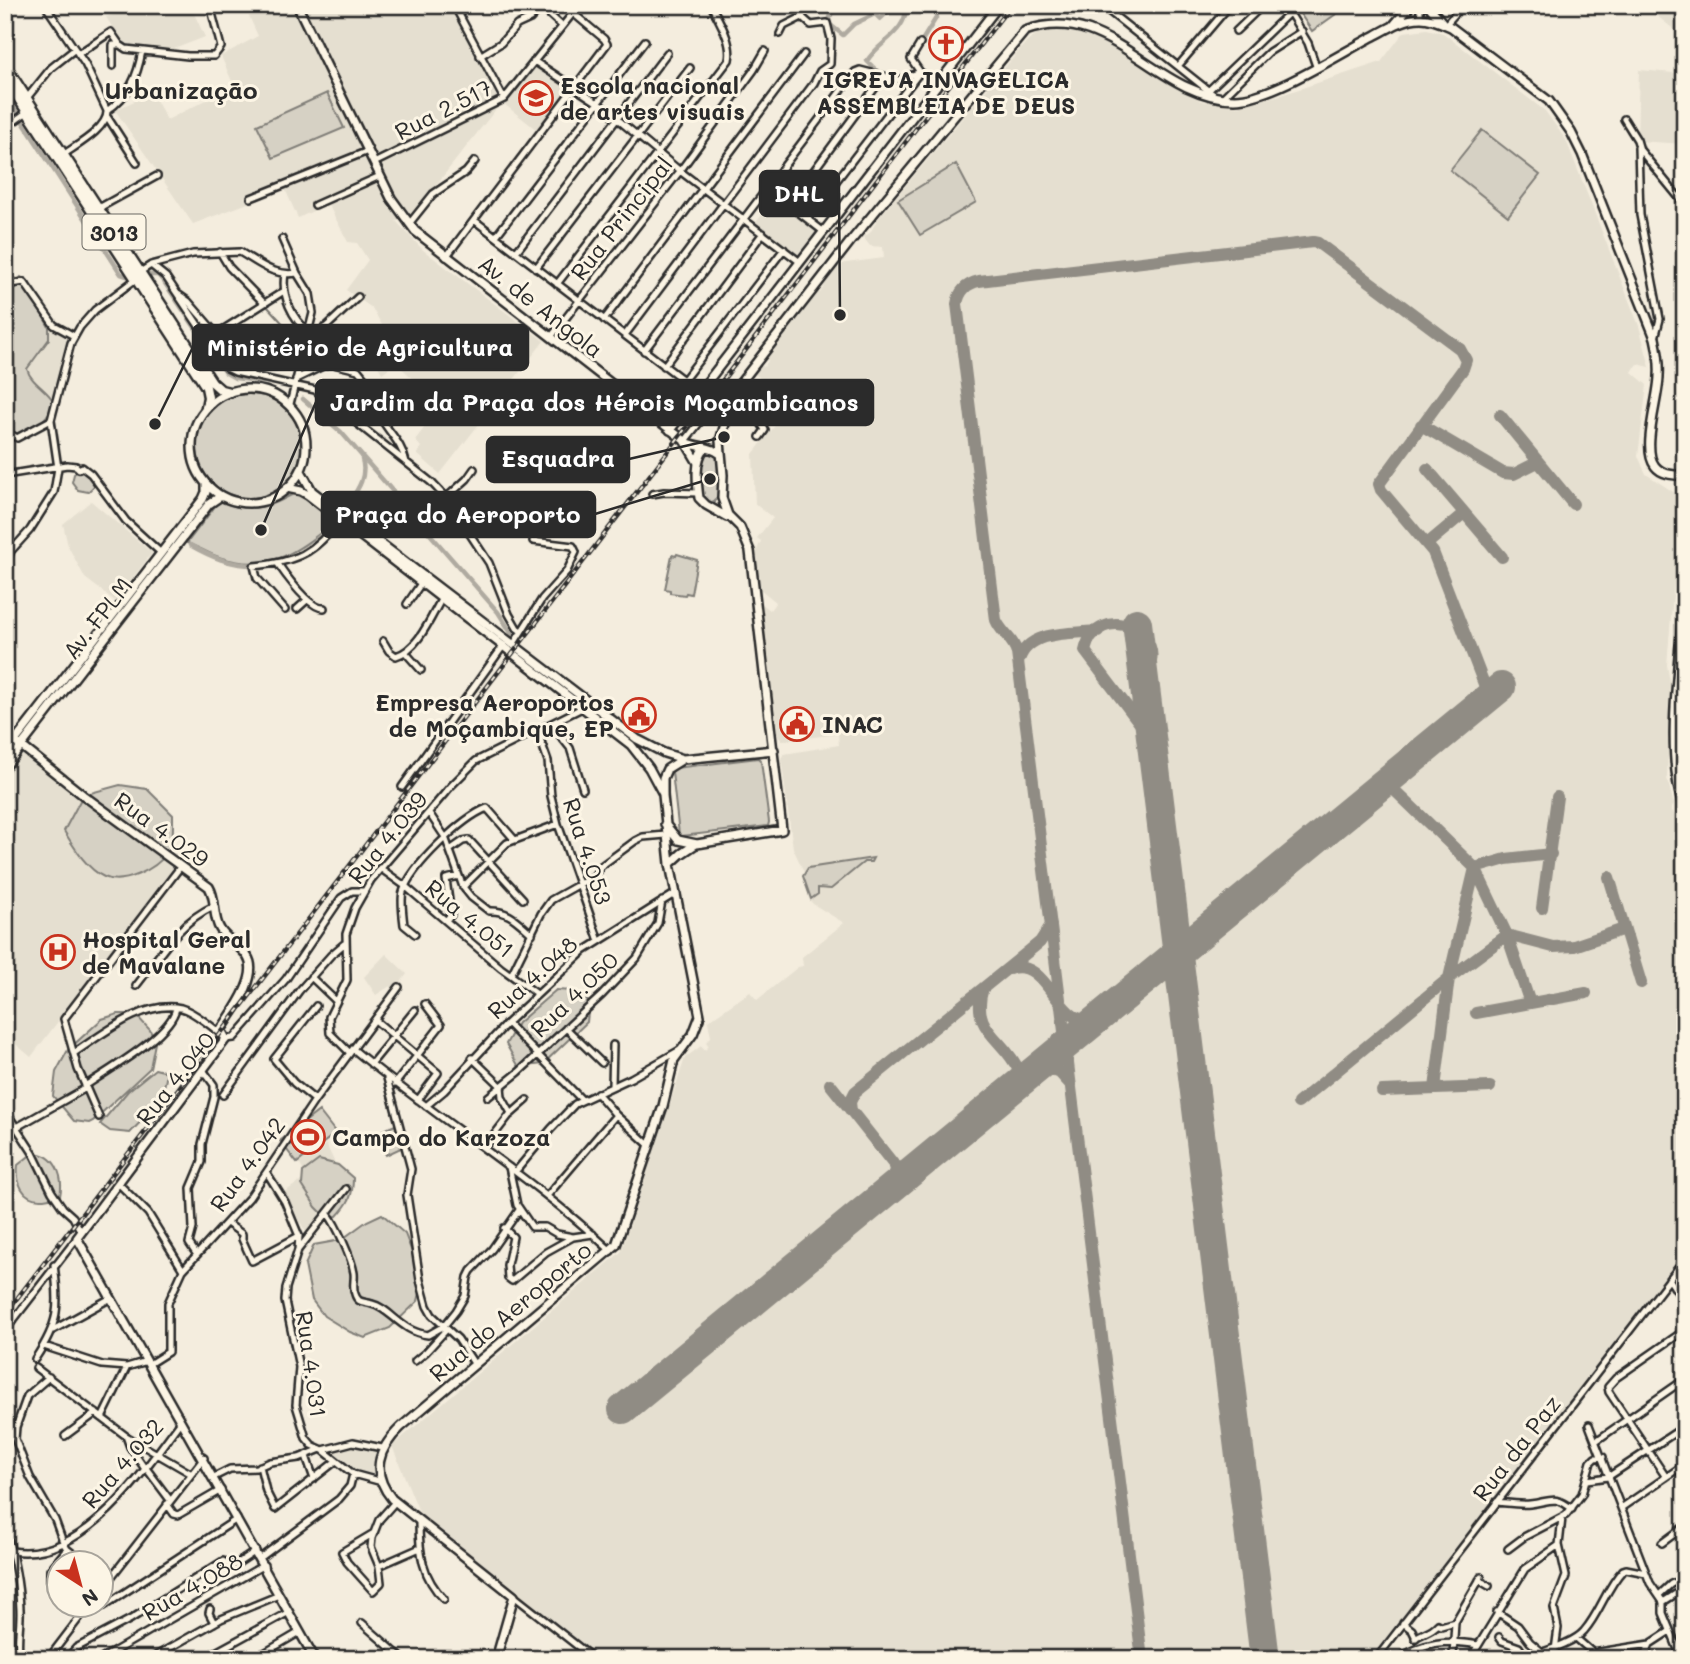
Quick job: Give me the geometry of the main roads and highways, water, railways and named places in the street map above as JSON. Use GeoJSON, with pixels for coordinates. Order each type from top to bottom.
{"type":"FeatureCollection","features":[{"type":"Feature","properties":{"kind":"highway"},"geometry":{"type":"LineString","coordinates":[[1685,600],[1676,774],[1685,808]]}},
{"type":"Feature","properties":{"kind":"highway"},"geometry":{"type":"LineString","coordinates":[[1685,646],[1679,754],[1685,774]]}},
{"type":"Feature","properties":{"kind":"main road","name":"Av. de Angola"},"geometry":{"type":"LineString","coordinates":[[297,5],[380,176],[409,224],[446,257],[685,442]]}},
{"type":"Feature","properties":{"kind":"main road"},"geometry":{"type":"LineString","coordinates":[[672,432],[699,392],[999,5]]}},
{"type":"Feature","properties":{"kind":"main road"},"geometry":{"type":"LineString","coordinates":[[1393,26],[1411,5]]}},
{"type":"Feature","properties":{"kind":"main road"},"geometry":{"type":"LineString","coordinates":[[1428,5],[1445,24],[1549,102],[1582,154],[1655,338],[1659,355],[1660,377],[1650,457],[1657,469],[1672,475],[1685,476]]}},
{"type":"Feature","properties":{"kind":"main road"},"geometry":{"type":"LineString","coordinates":[[1060,12],[1074,9]]}},
{"type":"Feature","properties":{"kind":"main road"},"geometry":{"type":"LineString","coordinates":[[665,824],[678,840],[696,844],[782,830],[750,551],[744,534],[728,515],[722,498],[723,475],[719,453],[722,430],[732,399],[741,381],[850,242],[1025,31],[1047,16]]}},
{"type":"Feature","properties":{"kind":"main road"},"geometry":{"type":"LineString","coordinates":[[1144,51],[1195,88],[1219,97],[1237,99],[1258,96],[1393,26],[1420,18],[1445,24]]}},
{"type":"Feature","properties":{"kind":"main road"},"geometry":{"type":"LineString","coordinates":[[5,65],[27,98],[26,115]]}},
{"type":"Feature","properties":{"kind":"main road"},"geometry":{"type":"LineString","coordinates":[[5,78],[26,115]]}},
{"type":"Feature","properties":{"kind":"main road","name":"3013"},"geometry":{"type":"LineString","coordinates":[[26,115],[63,155],[99,208],[138,275]]}},
{"type":"Feature","properties":{"kind":"main road","name":"3013"},"geometry":{"type":"LineString","coordinates":[[26,115],[138,275],[190,356]]}},
{"type":"Feature","properties":{"kind":"main road"},"geometry":{"type":"LineString","coordinates":[[190,356],[216,387],[229,392]]}},
{"type":"Feature","properties":{"kind":"main road"},"geometry":{"type":"LineString","coordinates":[[190,356],[206,387],[208,397],[206,407],[193,431],[191,445],[198,472],[206,484],[232,501],[256,503],[278,495],[287,488],[301,471],[305,460],[306,436],[297,414],[289,404],[267,391],[255,388],[229,392],[206,407]]}},
{"type":"Feature","properties":{"kind":"main road"},"geometry":{"type":"LineString","coordinates":[[722,430],[700,454],[698,493],[702,502],[724,515],[744,534]]}},
{"type":"Feature","properties":{"kind":"main road"},"geometry":{"type":"LineString","coordinates":[[685,442],[719,453]]}},
{"type":"Feature","properties":{"kind":"main road"},"geometry":{"type":"LineString","coordinates":[[685,442],[698,463]]}},
{"type":"Feature","properties":{"kind":"main road"},"geometry":{"type":"LineString","coordinates":[[301,471],[312,491],[637,739],[683,759],[774,750]]}},
{"type":"Feature","properties":{"kind":"main road"},"geometry":{"type":"LineString","coordinates":[[19,741],[205,496],[206,484]]}},
{"type":"Feature","properties":{"kind":"main road"},"geometry":{"type":"LineString","coordinates":[[287,488],[309,495],[584,707],[639,754],[663,795]]}},
{"type":"Feature","properties":{"kind":"main road","name":"Av. FPLM"},"geometry":{"type":"LineString","coordinates":[[7,761],[19,741],[209,504],[221,496]]}},
{"type":"Feature","properties":{"kind":"main road"},"geometry":{"type":"LineString","coordinates":[[710,506],[718,504],[722,498]]}},
{"type":"Feature","properties":{"kind":"main road","name":"Rua 4.029"},"geometry":{"type":"LineString","coordinates":[[5,733],[19,741],[83,795],[209,887],[220,929],[250,962],[243,997],[221,1030],[226,1039]]}},
{"type":"Feature","properties":{"kind":"main road","name":"Rua do Aeroporto"},"geometry":{"type":"LineString","coordinates":[[498,1657],[514,1596],[395,1502],[382,1482],[382,1448],[401,1427],[611,1251],[623,1229],[663,1106],[674,1059],[693,1034],[700,1016],[670,864],[663,795],[663,778],[667,769],[683,759]]}},
{"type":"Feature","properties":{"kind":"main road"},"geometry":{"type":"LineString","coordinates":[[670,864],[696,844]]}},
{"type":"Feature","properties":{"kind":"main road","name":"Rua 4.040"},"geometry":{"type":"LineString","coordinates":[[226,1039],[79,1235],[111,1298],[238,1518],[313,1658]]}},
{"type":"Feature","properties":{"kind":"waterway"},"geometry":{"type":"LineString","coordinates":[[832,12],[828,23],[843,35],[854,24],[875,14],[880,19],[895,5]]}},
{"type":"Feature","properties":{"kind":"waterway"},"geometry":{"type":"LineString","coordinates":[[882,76],[867,61],[897,30],[905,14],[906,5]]}},
{"type":"Feature","properties":{"kind":"waterway"},"geometry":{"type":"LineString","coordinates":[[918,47],[936,18],[938,5]]}},
{"type":"Feature","properties":{"kind":"waterway"},"geometry":{"type":"LineString","coordinates":[[5,94],[121,274],[127,276]]}},
{"type":"Feature","properties":{"kind":"waterway"},"geometry":{"type":"LineString","coordinates":[[148,275],[158,275],[164,282],[226,373],[235,378],[272,383]]}},
{"type":"Feature","properties":{"kind":"waterway"},"geometry":{"type":"LineString","coordinates":[[148,275],[158,275],[164,282],[226,373],[235,378],[273,383]]}},
{"type":"Feature","properties":{"kind":"waterway"},"geometry":{"type":"LineString","coordinates":[[267,306],[287,328]]}},
{"type":"Feature","properties":{"kind":"waterway"},"geometry":{"type":"LineString","coordinates":[[303,399],[341,432],[498,612],[517,639]]}},
{"type":"Feature","properties":{"kind":"waterway"},"geometry":{"type":"LineString","coordinates":[[49,423],[51,434]]}},
{"type":"Feature","properties":{"kind":"waterway"},"geometry":{"type":"LineString","coordinates":[[345,509],[362,479],[362,459]]}},
{"type":"Feature","properties":{"kind":"waterway"},"geometry":{"type":"LineString","coordinates":[[294,556],[332,526]]}},
{"type":"Feature","properties":{"kind":"waterway"},"geometry":{"type":"LineString","coordinates":[[190,545],[237,564],[255,565]]}},
{"type":"Feature","properties":{"kind":"railway"},"geometry":{"type":"LineString","coordinates":[[5,1314],[1011,5]]}},
{"type":"Feature","properties":{"kind":"place","name":"IGREJA INVAGELICA ASSEMBLEIA DE DEUS"},"geometry":{"type":"Point","coordinates":[946,44]}},
{"type":"Feature","properties":{"kind":"place","name":"Escola nacional de artes visuais"},"geometry":{"type":"Point","coordinates":[536,98]}},
{"type":"Feature","properties":{"kind":"place","name":"DHL"},"geometry":{"type":"Point","coordinates":[840,315]}},
{"type":"Feature","properties":{"kind":"place","name":"Ministério de Agricultura"},"geometry":{"type":"Point","coordinates":[155,424]}},
{"type":"Feature","properties":{"kind":"place","name":"Esquadra"},"geometry":{"type":"Point","coordinates":[724,437]}},
{"type":"Feature","properties":{"kind":"place","name":"Praça do Aeroporto"},"geometry":{"type":"Point","coordinates":[710,479]}},
{"type":"Feature","properties":{"kind":"place","name":"Jardim da Praça dos Hérois Moçambicanos"},"geometry":{"type":"Point","coordinates":[261,530]}},
{"type":"Feature","properties":{"kind":"place","name":"Empresa Aeroportos de Moçambique, EP"},"geometry":{"type":"Point","coordinates":[639,715]}},
{"type":"Feature","properties":{"kind":"place","name":"INAC"},"geometry":{"type":"Point","coordinates":[797,724]}},
{"type":"Feature","properties":{"kind":"place","name":"Hospital Geral de Mavalane"},"geometry":{"type":"Point","coordinates":[58,952]}},
{"type":"Feature","properties":{"kind":"place","name":"Campo do Karzoza"},"geometry":{"type":"Point","coordinates":[308,1137]}},
{"type":"Feature","properties":{"kind":"district","name":"Urbanização"},"geometry":{"type":"Point","coordinates":[181,89]}}]}
